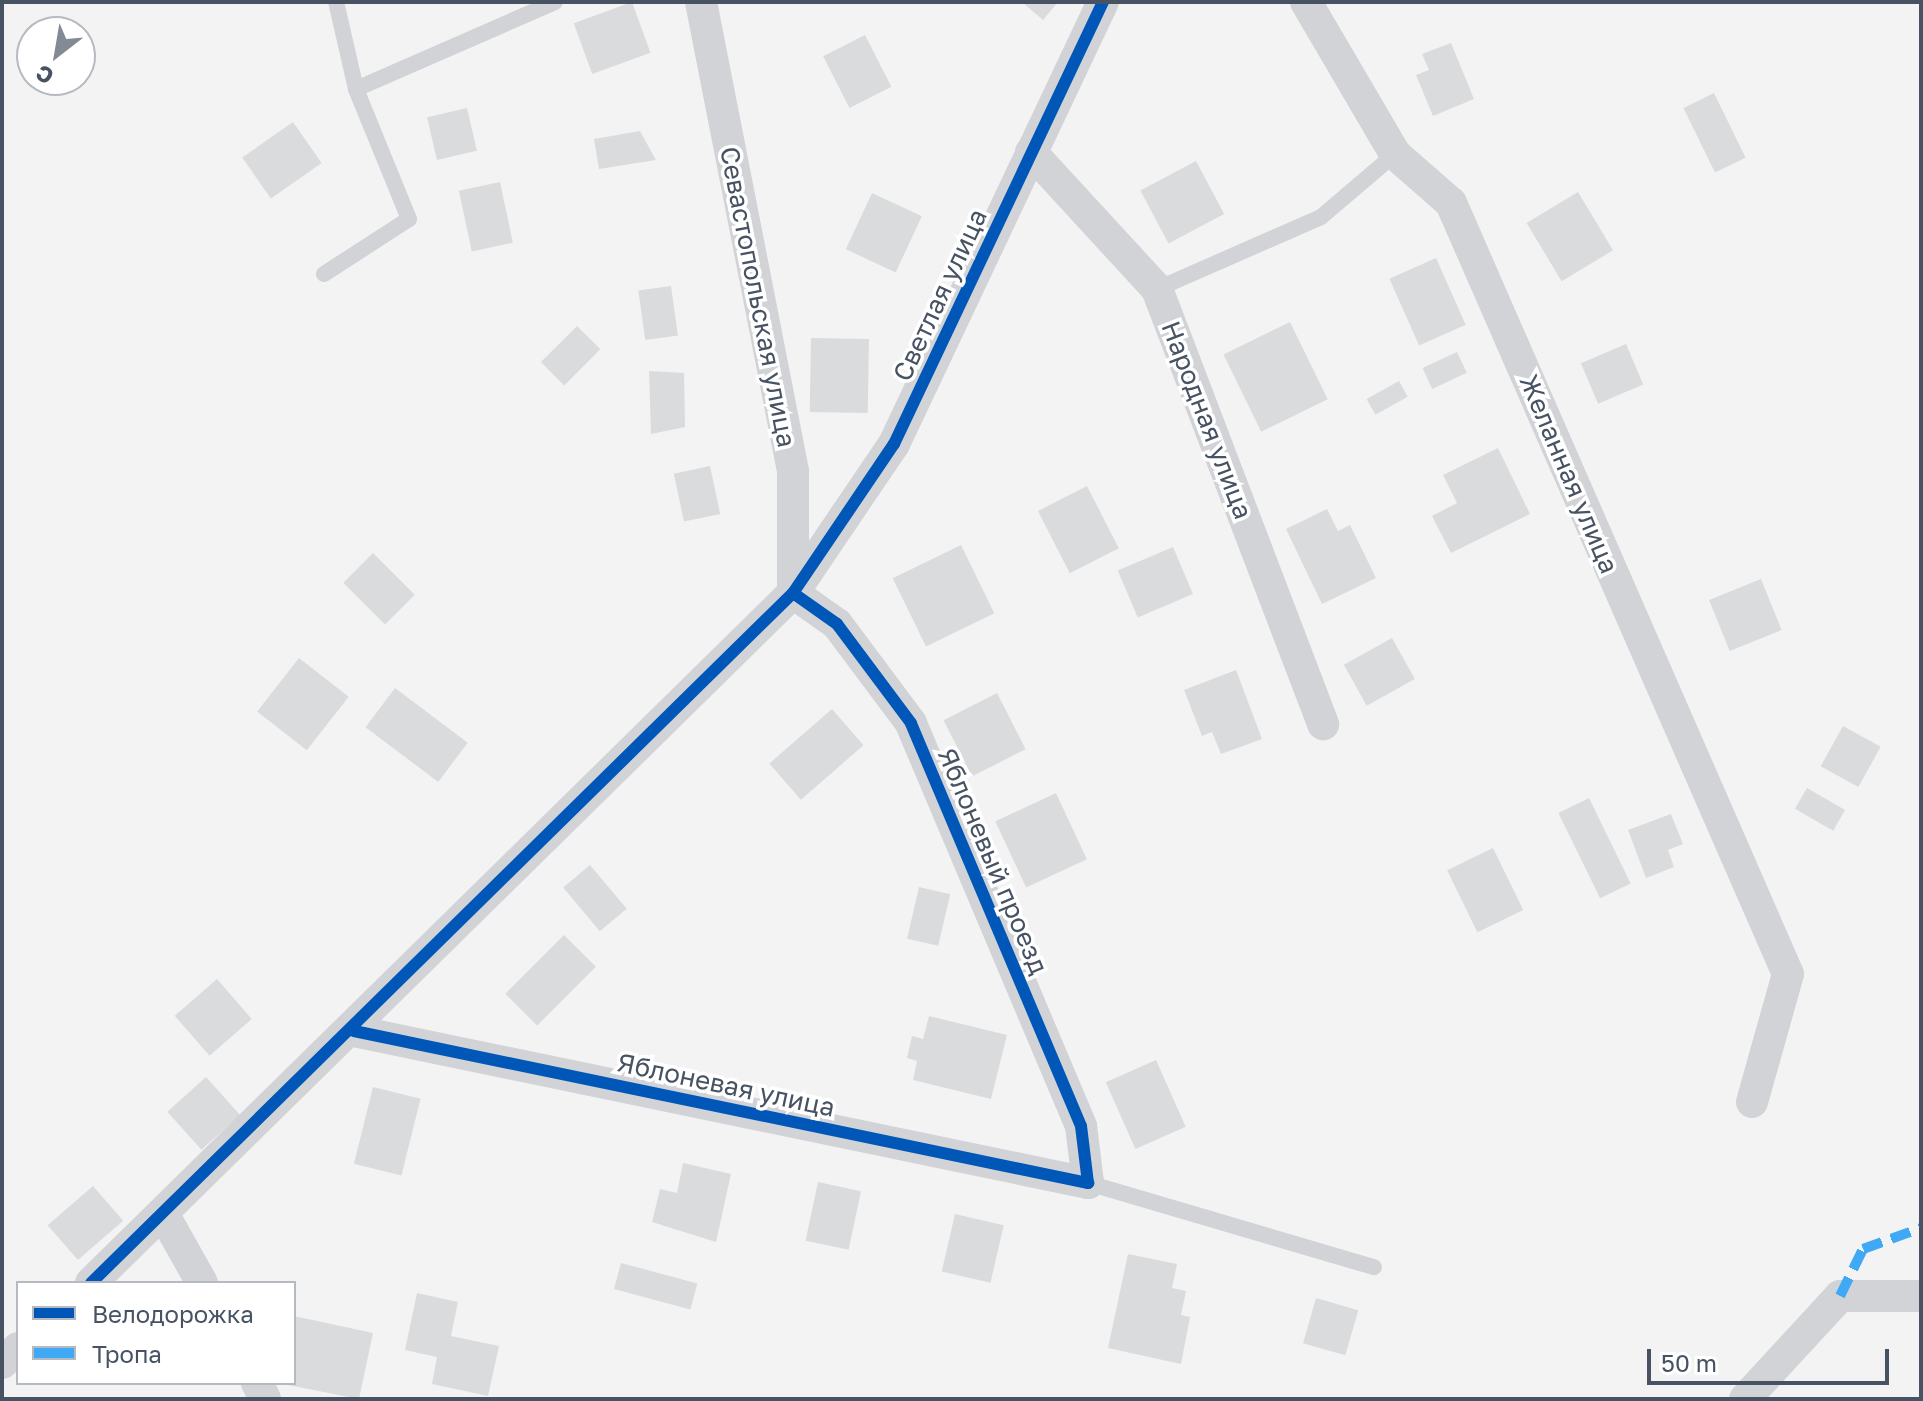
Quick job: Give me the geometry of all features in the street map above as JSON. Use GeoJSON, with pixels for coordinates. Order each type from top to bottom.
{"type":"FeatureCollection","features":[{"type":"Feature","properties":{"kind":"street","name":"Севастопольская улица"},"geometry":{"type":"LineString","coordinates":[[701,2],[793,472],[793,593]]}},
{"type":"Feature","properties":{"kind":"street","name":"Светлая улица"},"geometry":{"type":"LineString","coordinates":[[93,1281],[165,1217],[793,593],[894,444],[1103,2]]}},
{"type":"Feature","properties":{"kind":"street","name":"Желанная улица"},"geometry":{"type":"LineString","coordinates":[[1306,2],[1395,154],[1451,203],[1788,974],[1752,1102]]}},
{"type":"Feature","properties":{"kind":"street","name":"Народная улица"},"geometry":{"type":"LineString","coordinates":[[1031,152],[1157,289],[1323,724]]}},
{"type":"Feature","properties":{"kind":"street","name":"Яблоневый проезд"},"geometry":{"type":"LineString","coordinates":[[793,593],[837,624],[911,723],[1081,1126],[1088,1183]]}},
{"type":"Feature","properties":{"kind":"street","name":"Яблоневая улица"},"geometry":{"type":"LineString","coordinates":[[354,1031],[1088,1183]]}},
{"type":"Feature","properties":{"kind":"street"},"geometry":{"type":"LineString","coordinates":[[165,1217],[201,1281]]}},
{"type":"Feature","properties":{"kind":"street"},"geometry":{"type":"LineString","coordinates":[[1745,1399],[1840,1296],[1921,1296]]}},
{"type":"Feature","properties":{"kind":"lane"},"geometry":{"type":"LineString","coordinates":[[324,274],[409,219],[356,89],[336,2]]}},
{"type":"Feature","properties":{"kind":"lane"},"geometry":{"type":"LineString","coordinates":[[356,89],[555,2]]}},
{"type":"Feature","properties":{"kind":"lane"},"geometry":{"type":"LineString","coordinates":[[1157,289],[1321,217],[1395,154]]}},
{"type":"Feature","properties":{"kind":"lane"},"geometry":{"type":"LineString","coordinates":[[1088,1183],[1374,1267]]}},
{"type":"Feature","properties":{"kind":"building"},"geometry":{"type":"Polygon","coordinates":[[[632,2],[650,53],[592,74],[574,23],[632,2]]]}},
{"type":"Feature","properties":{"kind":"building"},"geometry":{"type":"Polygon","coordinates":[[[1022,2],[1058,2],[1043,20],[1022,2]]]}},
{"type":"Feature","properties":{"kind":"building"},"geometry":{"type":"Polygon","coordinates":[[[865,35],[891,87],[849,108],[823,56],[865,35]]]}},
{"type":"Feature","properties":{"kind":"building"},"geometry":{"type":"Polygon","coordinates":[[[1451,43],[1474,99],[1433,116],[1416,75],[1429,70],[1422,54],[1451,43]]]}},
{"type":"Feature","properties":{"kind":"building"},"geometry":{"type":"Polygon","coordinates":[[[1714,93],[1746,158],[1715,173],[1683,108],[1714,93]]]}},
{"type":"Feature","properties":{"kind":"building"},"geometry":{"type":"Polygon","coordinates":[[[467,108],[477,151],[437,160],[427,117],[467,108]]]}},
{"type":"Feature","properties":{"kind":"building"},"geometry":{"type":"Polygon","coordinates":[[[293,122],[322,163],[271,199],[242,158],[293,122]]]}},
{"type":"Feature","properties":{"kind":"building"},"geometry":{"type":"Polygon","coordinates":[[[640,131],[656,160],[599,169],[594,139],[640,131]]]}},
{"type":"Feature","properties":{"kind":"building"},"geometry":{"type":"Polygon","coordinates":[[[1196,161],[1224,214],[1169,244],[1140,191],[1196,161]]]}},
{"type":"Feature","properties":{"kind":"building"},"geometry":{"type":"Polygon","coordinates":[[[500,182],[513,243],[472,251],[459,191],[500,182]]]}},
{"type":"Feature","properties":{"kind":"building"},"geometry":{"type":"Polygon","coordinates":[[[1578,192],[1613,250],[1562,281],[1527,223],[1578,192]]]}},
{"type":"Feature","properties":{"kind":"building"},"geometry":{"type":"Polygon","coordinates":[[[872,193],[922,216],[896,272],[846,249],[872,193]]]}},
{"type":"Feature","properties":{"kind":"building"},"geometry":{"type":"Polygon","coordinates":[[[1436,258],[1466,325],[1419,345],[1389,279],[1436,258]]]}},
{"type":"Feature","properties":{"kind":"building"},"geometry":{"type":"Polygon","coordinates":[[[671,286],[678,336],[645,340],[638,291],[671,286]]]}},
{"type":"Feature","properties":{"kind":"building"},"geometry":{"type":"Polygon","coordinates":[[[1290,322],[1328,399],[1261,432],[1223,354],[1290,322]]]}},
{"type":"Feature","properties":{"kind":"building"},"geometry":{"type":"Polygon","coordinates":[[[577,326],[600,349],[564,385],[541,362],[577,326]]]}},
{"type":"Feature","properties":{"kind":"building"},"geometry":{"type":"Polygon","coordinates":[[[811,338],[869,339],[868,413],[810,412],[811,338]]]}},
{"type":"Feature","properties":{"kind":"building"},"geometry":{"type":"Polygon","coordinates":[[[1626,344],[1643,385],[1598,404],[1581,363],[1626,344]]]}},
{"type":"Feature","properties":{"kind":"building"},"geometry":{"type":"Polygon","coordinates":[[[1457,352],[1467,373],[1432,389],[1423,368],[1457,352]]]}},
{"type":"Feature","properties":{"kind":"building"},"geometry":{"type":"Polygon","coordinates":[[[649,371],[684,373],[685,427],[651,434],[649,371]]]}},
{"type":"Feature","properties":{"kind":"building"},"geometry":{"type":"Polygon","coordinates":[[[1399,381],[1408,397],[1375,415],[1367,399],[1399,381]]]}},
{"type":"Feature","properties":{"kind":"building"},"geometry":{"type":"Polygon","coordinates":[[[1498,448],[1530,514],[1451,553],[1432,516],[1457,503],[1443,475],[1498,448]]]}},
{"type":"Feature","properties":{"kind":"building"},"geometry":{"type":"Polygon","coordinates":[[[710,466],[720,514],[684,522],[674,474],[710,466]]]}},
{"type":"Feature","properties":{"kind":"building"},"geometry":{"type":"Polygon","coordinates":[[[1087,486],[1119,548],[1070,573],[1038,511],[1087,486]]]}},
{"type":"Feature","properties":{"kind":"building"},"geometry":{"type":"Polygon","coordinates":[[[1327,509],[1338,531],[1350,525],[1376,578],[1322,604],[1286,529],[1327,509]]]}},
{"type":"Feature","properties":{"kind":"building"},"geometry":{"type":"Polygon","coordinates":[[[961,545],[994,613],[926,647],[893,578],[961,545]]]}},
{"type":"Feature","properties":{"kind":"building"},"geometry":{"type":"Polygon","coordinates":[[[1173,547],[1193,594],[1138,617],[1118,570],[1173,547]]]}},
{"type":"Feature","properties":{"kind":"building"},"geometry":{"type":"Polygon","coordinates":[[[373,553],[415,595],[385,624],[343,583],[373,553]]]}},
{"type":"Feature","properties":{"kind":"building"},"geometry":{"type":"Polygon","coordinates":[[[1761,579],[1782,630],[1730,651],[1709,600],[1761,579]]]}},
{"type":"Feature","properties":{"kind":"building"},"geometry":{"type":"Polygon","coordinates":[[[1392,638],[1415,679],[1367,706],[1344,665],[1392,638]]]}},
{"type":"Feature","properties":{"kind":"building"},"geometry":{"type":"Polygon","coordinates":[[[299,658],[349,697],[307,750],[257,712],[299,658]]]}},
{"type":"Feature","properties":{"kind":"building"},"geometry":{"type":"Polygon","coordinates":[[[1236,670],[1262,739],[1221,754],[1212,732],[1202,736],[1184,690],[1236,670]]]}},
{"type":"Feature","properties":{"kind":"building"},"geometry":{"type":"Polygon","coordinates":[[[395,688],[468,743],[438,782],[366,727],[395,688]]]}},
{"type":"Feature","properties":{"kind":"building"},"geometry":{"type":"Polygon","coordinates":[[[997,693],[1026,749],[972,776],[944,720],[997,693]]]}},
{"type":"Feature","properties":{"kind":"building"},"geometry":{"type":"Polygon","coordinates":[[[832,709],[863,745],[801,800],[769,763],[832,709]]]}},
{"type":"Feature","properties":{"kind":"building"},"geometry":{"type":"Polygon","coordinates":[[[1843,726],[1881,747],[1858,787],[1821,766],[1843,726]]]}},
{"type":"Feature","properties":{"kind":"building"},"geometry":{"type":"Polygon","coordinates":[[[1807,788],[1845,810],[1833,831],[1795,809],[1807,788]]]}},
{"type":"Feature","properties":{"kind":"building"},"geometry":{"type":"Polygon","coordinates":[[[1056,793],[1087,859],[1026,887],[995,821],[1056,793]]]}},
{"type":"Feature","properties":{"kind":"building"},"geometry":{"type":"Polygon","coordinates":[[[1589,798],[1631,883],[1600,898],[1558,813],[1589,798]]]}},
{"type":"Feature","properties":{"kind":"building"},"geometry":{"type":"Polygon","coordinates":[[[1671,814],[1683,844],[1668,850],[1674,867],[1646,878],[1628,830],[1671,814]]]}},
{"type":"Feature","properties":{"kind":"building"},"geometry":{"type":"Polygon","coordinates":[[[1493,848],[1523,910],[1477,932],[1447,870],[1493,848]]]}},
{"type":"Feature","properties":{"kind":"building"},"geometry":{"type":"Polygon","coordinates":[[[590,865],[627,909],[600,931],[563,887],[590,865]]]}},
{"type":"Feature","properties":{"kind":"building"},"geometry":{"type":"Polygon","coordinates":[[[919,887],[950,894],[938,946],[907,939],[919,887]]]}},
{"type":"Feature","properties":{"kind":"building"},"geometry":{"type":"Polygon","coordinates":[[[564,935],[596,967],[537,1026],[505,994],[564,935]]]}},
{"type":"Feature","properties":{"kind":"building"},"geometry":{"type":"Polygon","coordinates":[[[217,979],[252,1019],[210,1056],[175,1016],[217,979]]]}},
{"type":"Feature","properties":{"kind":"building"},"geometry":{"type":"Polygon","coordinates":[[[929,1016],[1007,1035],[991,1099],[913,1080],[917,1061],[907,1058],[912,1036],[923,1039],[929,1016]]]}},
{"type":"Feature","properties":{"kind":"building"},"geometry":{"type":"Polygon","coordinates":[[[1156,1060],[1186,1127],[1135,1149],[1106,1082],[1156,1060]]]}},
{"type":"Feature","properties":{"kind":"building"},"geometry":{"type":"Polygon","coordinates":[[[206,1077],[240,1115],[201,1150],[167,1112],[206,1077]]]}},
{"type":"Feature","properties":{"kind":"building"},"geometry":{"type":"Polygon","coordinates":[[[373,1087],[421,1099],[401,1176],[354,1164],[373,1087]]]}},
{"type":"Feature","properties":{"kind":"building"},"geometry":{"type":"Polygon","coordinates":[[[683,1163],[731,1174],[716,1242],[652,1222],[660,1189],[677,1193],[683,1163]]]}},
{"type":"Feature","properties":{"kind":"building"},"geometry":{"type":"Polygon","coordinates":[[[818,1182],[861,1191],[849,1250],[806,1241],[818,1182]]]}},
{"type":"Feature","properties":{"kind":"building"},"geometry":{"type":"Polygon","coordinates":[[[93,1186],[123,1221],[78,1260],[48,1225],[93,1186]]]}},
{"type":"Feature","properties":{"kind":"building"},"geometry":{"type":"Polygon","coordinates":[[[955,1214],[1004,1225],[990,1283],[942,1271],[955,1214]]]}},
{"type":"Feature","properties":{"kind":"building"},"geometry":{"type":"Polygon","coordinates":[[[1128,1254],[1177,1264],[1172,1288],[1186,1291],[1181,1315],[1190,1317],[1181,1364],[1108,1348],[1128,1254]]]}},
{"type":"Feature","properties":{"kind":"building"},"geometry":{"type":"Polygon","coordinates":[[[621,1263],[697,1283],[690,1310],[614,1289],[621,1263]]]}},
{"type":"Feature","properties":{"kind":"building"},"geometry":{"type":"Polygon","coordinates":[[[417,1293],[458,1302],[451,1336],[499,1346],[488,1396],[432,1384],[437,1357],[405,1350],[417,1293]]]}},
{"type":"Feature","properties":{"kind":"building"},"geometry":{"type":"Polygon","coordinates":[[[1316,1298],[1358,1310],[1345,1355],[1303,1343],[1316,1298]]]}},
{"type":"Feature","properties":{"kind":"building"},"geometry":{"type":"Polygon","coordinates":[[[296,1316],[373,1333],[359,1399],[288,1385],[296,1385],[296,1316]]]}},
{"type":"Feature","properties":{"kind":"marked path"},"geometry":{"type":"LineString","coordinates":[[1840,1296],[1863,1249],[1921,1228]]}},
{"type":"Feature","properties":{"kind":"cycle path"},"geometry":{"type":"LineString","coordinates":[[93,1281],[793,593],[894,444],[1103,2]]}},
{"type":"Feature","properties":{"kind":"cycle path"},"geometry":{"type":"LineString","coordinates":[[354,1031],[1088,1183],[1081,1126],[911,723],[837,624],[793,593]]}}]}
